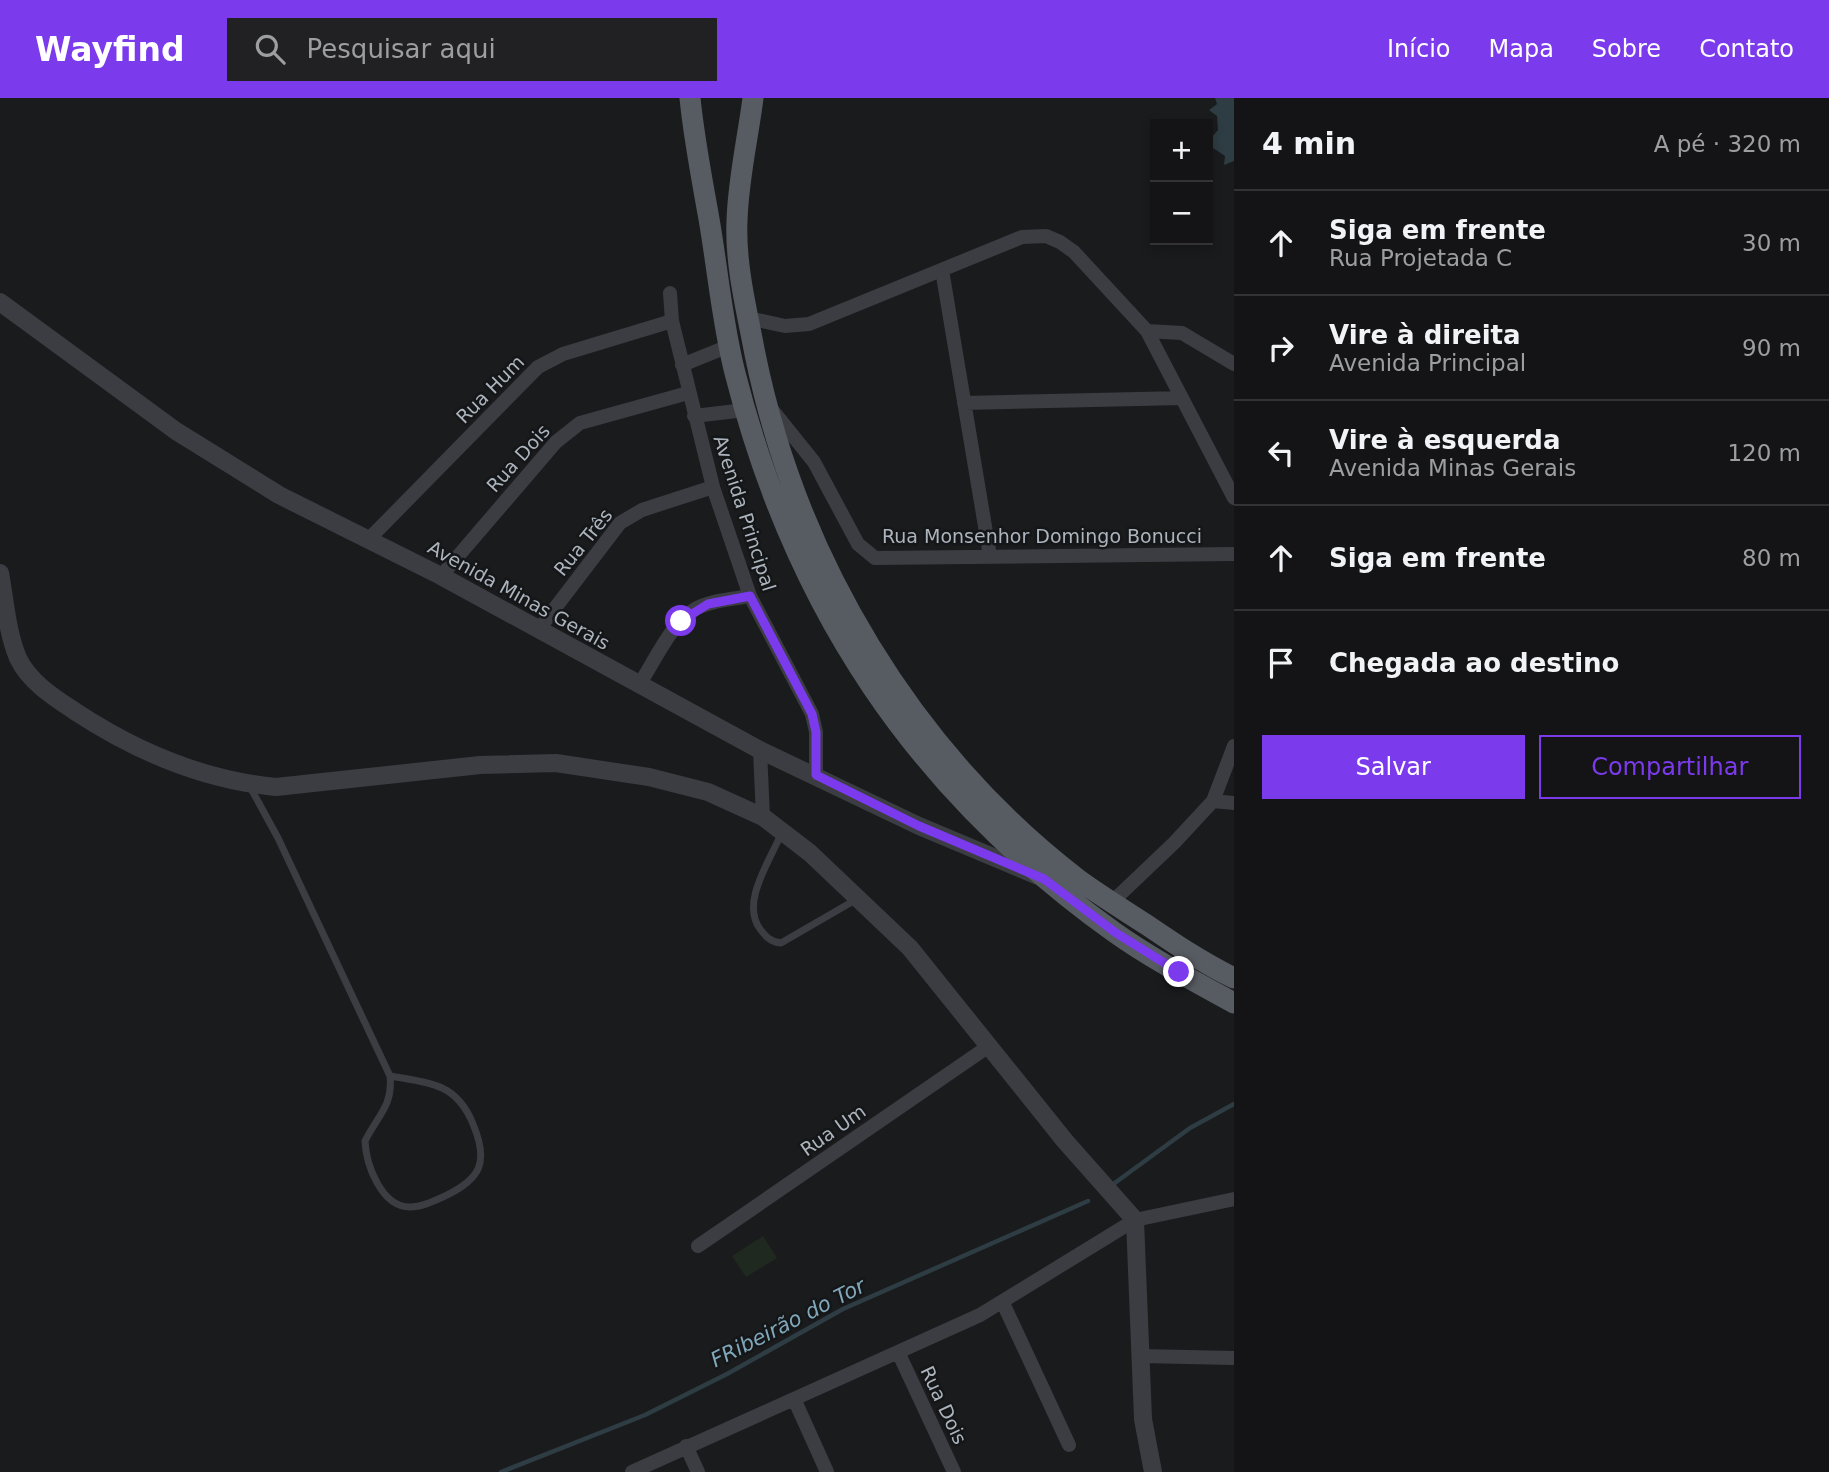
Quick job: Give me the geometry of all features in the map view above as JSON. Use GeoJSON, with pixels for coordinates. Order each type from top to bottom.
{"type":"FeatureCollection","features":[{"type":"Feature","properties":{"kind":"main road"},"geometry":{"type":"LineString","coordinates":[[690,98],[716,284],[729,346],[785,466],[816,546],[844,605],[886,673],[927,729],[995,804],[1080,880],[1234,978]]}},
{"type":"Feature","properties":{"kind":"main road"},"geometry":{"type":"LineString","coordinates":[[753,98],[737,221],[755,406],[769,485],[794,550],[828,619],[857,668],[940,776],[1044,879],[1116,933],[1234,1003]]}},
{"type":"Feature","properties":{"kind":"street"},"geometry":{"type":"LineString","coordinates":[[748,318],[785,326],[808,324],[1022,237],[1046,236],[1074,252],[1147,331],[1234,498]]}},
{"type":"Feature","properties":{"kind":"street"},"geometry":{"type":"LineString","coordinates":[[942,270],[990,556]]}},
{"type":"Feature","properties":{"kind":"street","name":"Avenida Principal"},"geometry":{"type":"LineString","coordinates":[[670,293],[672,321],[713,487],[750,596],[812,714],[816,732],[816,775]]}},
{"type":"Feature","properties":{"kind":"street","name":"Avenida Minas Gerais"},"geometry":{"type":"LineString","coordinates":[[0,302],[176,431],[279,495],[370,538],[760,750],[919,826],[1044,879]]}},
{"type":"Feature","properties":{"kind":"street","name":"Rua Hum"},"geometry":{"type":"LineString","coordinates":[[370,538],[538,367],[563,354],[672,321]]}},
{"type":"Feature","properties":{"kind":"street"},"geometry":{"type":"LineString","coordinates":[[1147,331],[1182,334],[1234,364]]}},
{"type":"Feature","properties":{"kind":"street"},"geometry":{"type":"LineString","coordinates":[[682,365],[729,346]]}},
{"type":"Feature","properties":{"kind":"street","name":"Rua Dois"},"geometry":{"type":"LineString","coordinates":[[441,576],[556,442],[580,423],[688,393]]}},
{"type":"Feature","properties":{"kind":"street"},"geometry":{"type":"LineString","coordinates":[[964,403],[1182,398]]}},
{"type":"Feature","properties":{"kind":"street"},"geometry":{"type":"LineString","coordinates":[[694,415],[755,406]]}},
{"type":"Feature","properties":{"kind":"street","name":"Rua Monsenhor Domingo Bonucci"},"geometry":{"type":"LineString","coordinates":[[755,406],[814,462],[858,544],[867,553],[886,560],[990,556],[1234,554]]}},
{"type":"Feature","properties":{"kind":"street","name":"Rua Três"},"geometry":{"type":"LineString","coordinates":[[539,629],[620,523],[642,510],[713,487]]}},
{"type":"Feature","properties":{"kind":"street"},"geometry":{"type":"LineString","coordinates":[[0,573],[11,651],[42,688],[118,740],[159,758],[248,784],[276,787],[480,765],[556,763],[673,783],[708,792],[763,817],[860,898],[910,948],[1065,1141],[1135,1220],[1143,1419],[1153,1472]]}},
{"type":"Feature","properties":{"kind":"street"},"geometry":{"type":"LineString","coordinates":[[639,685],[673,631],[690,613],[708,604],[750,596]]}},
{"type":"Feature","properties":{"kind":"street"},"geometry":{"type":"LineString","coordinates":[[1112,902],[1213,801],[1234,746]]}},
{"type":"Feature","properties":{"kind":"street"},"geometry":{"type":"LineString","coordinates":[[760,750],[763,817]]}},
{"type":"Feature","properties":{"kind":"street"},"geometry":{"type":"LineString","coordinates":[[1213,801],[1234,803]]}},
{"type":"Feature","properties":{"kind":"street","name":"Rua Um"},"geometry":{"type":"LineString","coordinates":[[698,1246],[989,1046]]}},
{"type":"Feature","properties":{"kind":"street"},"geometry":{"type":"LineString","coordinates":[[632,1472],[899,1354],[1003,1303],[1135,1220],[1234,1199]]}},
{"type":"Feature","properties":{"kind":"street"},"geometry":{"type":"LineString","coordinates":[[1003,1303],[1069,1445]]}},
{"type":"Feature","properties":{"kind":"street","name":"Rua Dois"},"geometry":{"type":"LineString","coordinates":[[899,1354],[954,1472]]}},
{"type":"Feature","properties":{"kind":"street"},"geometry":{"type":"LineString","coordinates":[[1140,1356],[1234,1357]]}},
{"type":"Feature","properties":{"kind":"street"},"geometry":{"type":"LineString","coordinates":[[795,1401],[827,1472]]}},
{"type":"Feature","properties":{"kind":"street"},"geometry":{"type":"LineString","coordinates":[[686,1446],[698,1472]]}},
{"type":"Feature","properties":{"kind":"lane"},"geometry":{"type":"LineString","coordinates":[[248,784],[278,838],[390,1076],[392,1094],[365,1141],[370,1166],[390,1200],[409,1207],[425,1205],[471,1182],[481,1164],[478,1134],[461,1103],[440,1087],[390,1076]]}},
{"type":"Feature","properties":{"kind":"lane"},"geometry":{"type":"LineString","coordinates":[[782,832],[753,900],[754,921],[764,935],[774,942],[782,943],[860,898]]}},
{"type":"Feature","properties":{"kind":"green space"},"geometry":{"type":"Polygon","coordinates":[[[763,1236],[777,1258],[746,1277],[732,1256],[763,1236]]]}},
{"type":"Feature","properties":{"kind":"shaded area"},"geometry":{"type":"Polygon","coordinates":[[[1215,98],[1234,98],[1234,161],[1224,165],[1225,156],[1213,148],[1213,136],[1218,130],[1217,116],[1209,110],[1217,104],[1215,98]]]}},
{"type":"Feature","properties":{"kind":"waterway","name":"FRibeirão do Tor"},"geometry":{"type":"LineString","coordinates":[[1112,1185],[1190,1128],[1234,1104]]}},
{"type":"Feature","properties":{"kind":"waterway","name":"FRibeirão do Tor"},"geometry":{"type":"LineString","coordinates":[[501,1472],[645,1415],[727,1374],[843,1309],[1088,1201]]}},
{"type":"Feature","properties":{"kind":"route"},"geometry":{"type":"LineString","coordinates":[[681,621],[708,604],[750,596],[815,722],[816,775],[919,826],[1044,879],[1116,933],[1179,972]]}}]}
